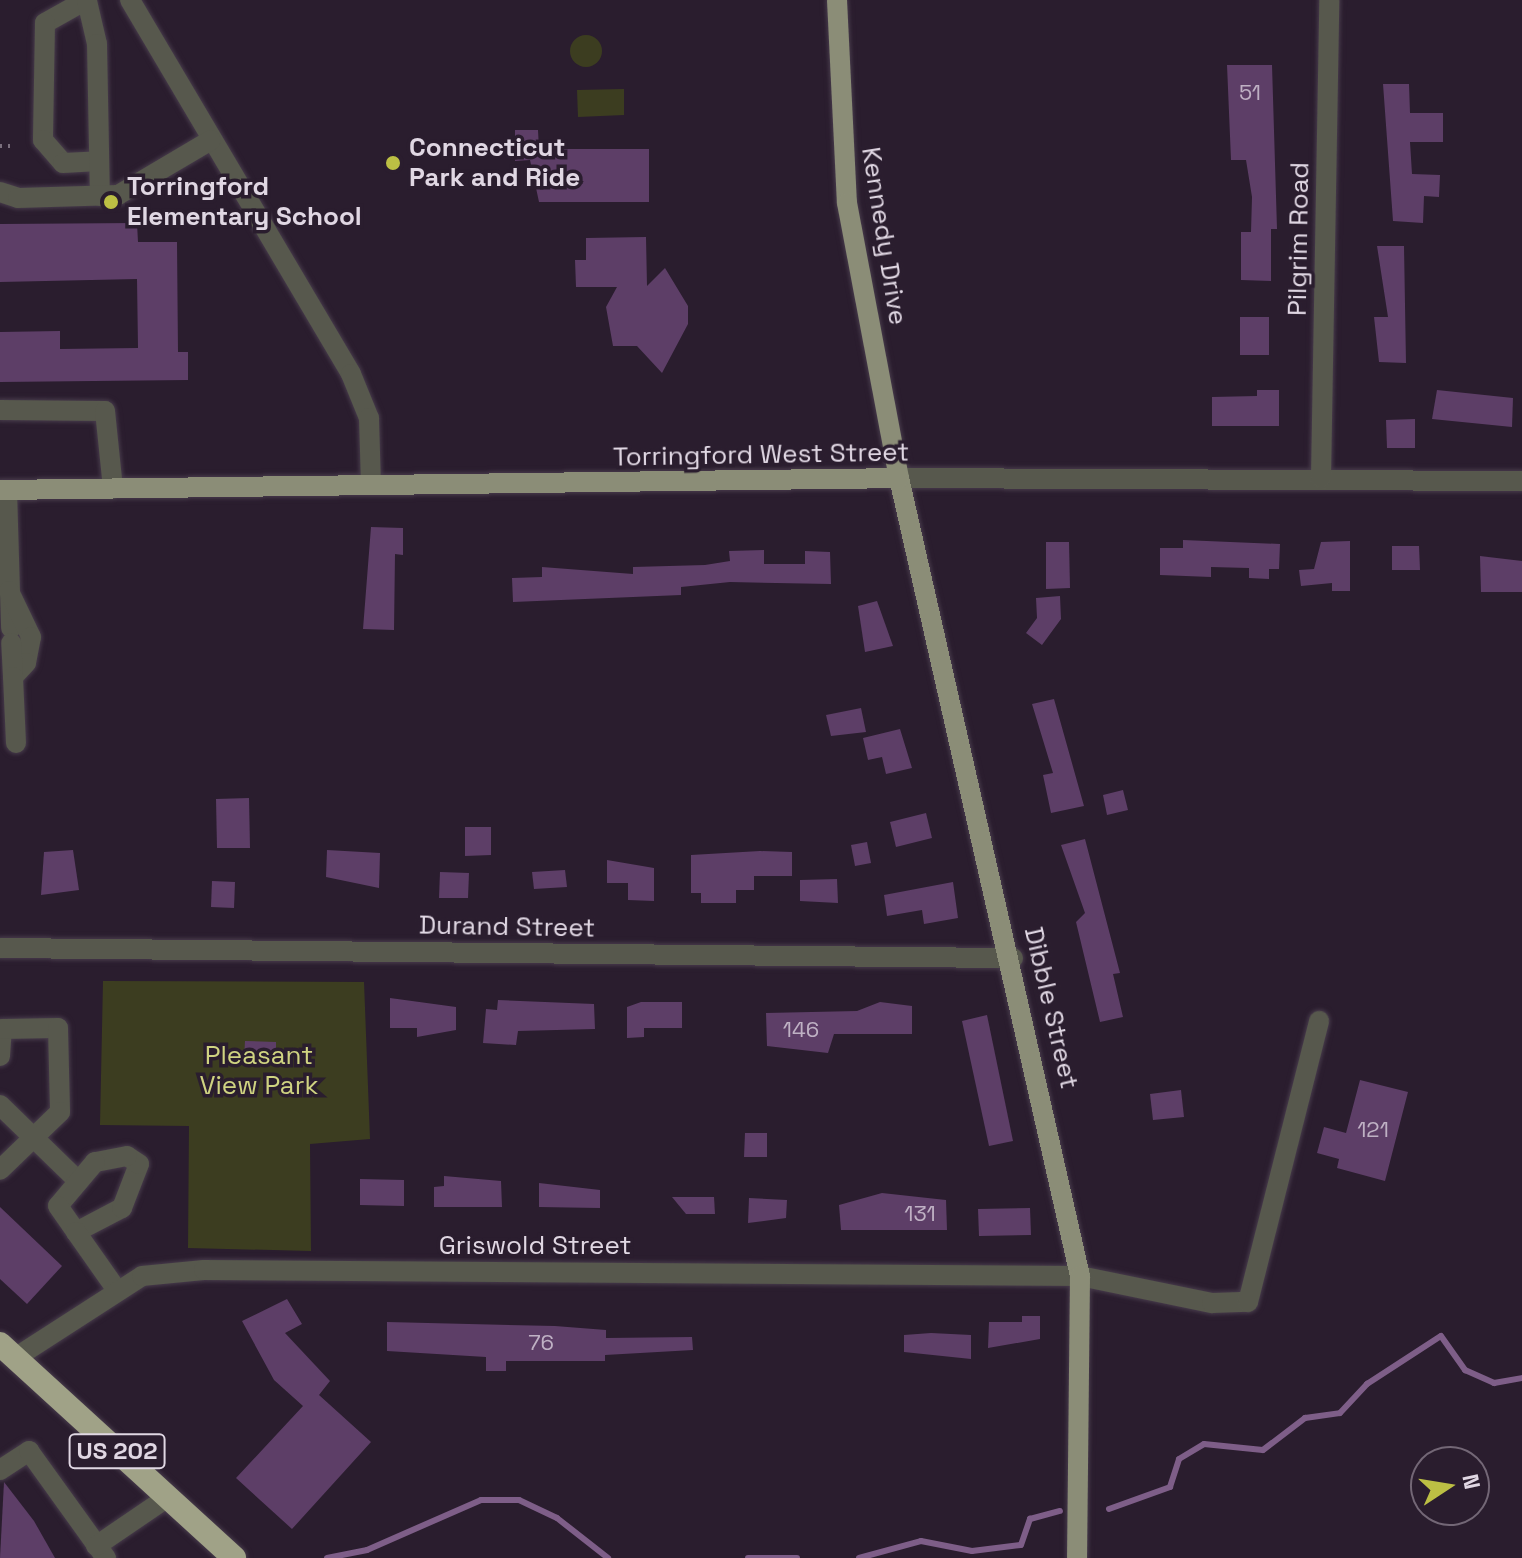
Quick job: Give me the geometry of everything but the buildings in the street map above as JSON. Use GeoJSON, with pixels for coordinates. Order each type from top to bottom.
{"type":"FeatureCollection","features":[{"type":"Feature","properties":{"kind":"highway","name":"US 202"},"geometry":{"type":"LineString","coordinates":[[8,1351],[234,1558]]}},
{"type":"Feature","properties":{"kind":"main road","name":"Kennedy Drive"},"geometry":{"type":"LineString","coordinates":[[837,0],[847,203],[899,478]]}},
{"type":"Feature","properties":{"kind":"main road","name":"Torringford West Street"},"geometry":{"type":"LineString","coordinates":[[4,490],[899,478]]}},
{"type":"Feature","properties":{"kind":"main road","name":"Dibble Street"},"geometry":{"type":"LineString","coordinates":[[899,478],[1013,958],[1080,1276],[1077,1558]]}},
{"type":"Feature","properties":{"kind":"street"},"geometry":{"type":"LineString","coordinates":[[130,0],[364,401],[371,484]]}},
{"type":"Feature","properties":{"kind":"street","name":"Pilgrim Road"},"geometry":{"type":"LineString","coordinates":[[1321,478],[1329,0]]}},
{"type":"Feature","properties":{"kind":"street"},"geometry":{"type":"LineString","coordinates":[[99,161],[63,163],[43,140],[45,23],[87,1],[97,44],[100,196]]}},
{"type":"Feature","properties":{"kind":"street"},"geometry":{"type":"LineString","coordinates":[[0,192],[118,195],[211,140]]}},
{"type":"Feature","properties":{"kind":"street"},"geometry":{"type":"LineString","coordinates":[[0,410],[83,409],[108,415],[113,489]]}},
{"type":"Feature","properties":{"kind":"street","name":"Torringford West Street"},"geometry":{"type":"LineString","coordinates":[[899,478],[1522,481]]}},
{"type":"Feature","properties":{"kind":"street"},"geometry":{"type":"LineString","coordinates":[[4,490],[16,743]]}},
{"type":"Feature","properties":{"kind":"street"},"geometry":{"type":"LineString","coordinates":[[9,591],[31,637],[26,663],[13,677]]}},
{"type":"Feature","properties":{"kind":"street","name":"Durand Street"},"geometry":{"type":"LineString","coordinates":[[0,948],[1013,958]]}},
{"type":"Feature","properties":{"kind":"street","name":"Griswold Street"},"geometry":{"type":"LineString","coordinates":[[8,1351],[142,1276],[204,1270],[1080,1276],[1199,1301],[1248,1302],[1319,1021]]}},
{"type":"Feature","properties":{"kind":"street"},"geometry":{"type":"LineString","coordinates":[[0,1056],[2,1029],[58,1028],[60,1112],[0,1170]]}},
{"type":"Feature","properties":{"kind":"street"},"geometry":{"type":"LineString","coordinates":[[0,1105],[34,1134],[75,1178]]}},
{"type":"Feature","properties":{"kind":"street"},"geometry":{"type":"LineString","coordinates":[[76,1232],[122,1208],[139,1164],[127,1156],[95,1162],[75,1178],[58,1206],[76,1232],[116,1289]]}},
{"type":"Feature","properties":{"kind":"street"},"geometry":{"type":"LineString","coordinates":[[0,1470],[29,1451],[101,1552],[168,1497]]}},
{"type":"Feature","properties":{"kind":"path"},"geometry":{"type":"LineString","coordinates":[[0,146],[11,146]]}},
{"type":"Feature","properties":{"kind":"green space"},"geometry":{"type":"Polygon","coordinates":[[[586,35],[597,40],[602,51],[597,62],[586,67],[575,62],[570,51],[575,40],[586,35]]]}},
{"type":"Feature","properties":{"kind":"green space"},"geometry":{"type":"Polygon","coordinates":[[[624,89],[624,115],[578,117],[577,90],[624,89]]]}},
{"type":"Feature","properties":{"kind":"green space","name":"Pleasant View Park"},"geometry":{"type":"Polygon","coordinates":[[[103,981],[364,982],[370,1139],[310,1144],[311,1251],[188,1248],[189,1126],[100,1125],[103,981]]]}},
{"type":"Feature","properties":{"kind":"waterway"},"geometry":{"type":"LineString","coordinates":[[1109,1509],[1170,1487],[1179,1459],[1204,1444],[1263,1450],[1305,1418],[1340,1413],[1367,1384],[1441,1336],[1465,1370],[1494,1383],[1522,1378]]}},
{"type":"Feature","properties":{"kind":"waterway"},"geometry":{"type":"LineString","coordinates":[[327,1558],[367,1550],[481,1500],[519,1500],[557,1518],[608,1558]]}},
{"type":"Feature","properties":{"kind":"waterway"},"geometry":{"type":"LineString","coordinates":[[859,1558],[921,1541],[972,1551],[1021,1545],[1030,1519],[1060,1511]]}},
{"type":"Feature","properties":{"kind":"waterway"},"geometry":{"type":"LineString","coordinates":[[748,1558],[797,1558]]}},
{"type":"Feature","properties":{"kind":"place","name":"Connecticut Park and Ride"},"geometry":{"type":"Point","coordinates":[393,163]}},
{"type":"Feature","properties":{"kind":"place","name":"Torringford Elementary School"},"geometry":{"type":"Point","coordinates":[111,202]}}]}
